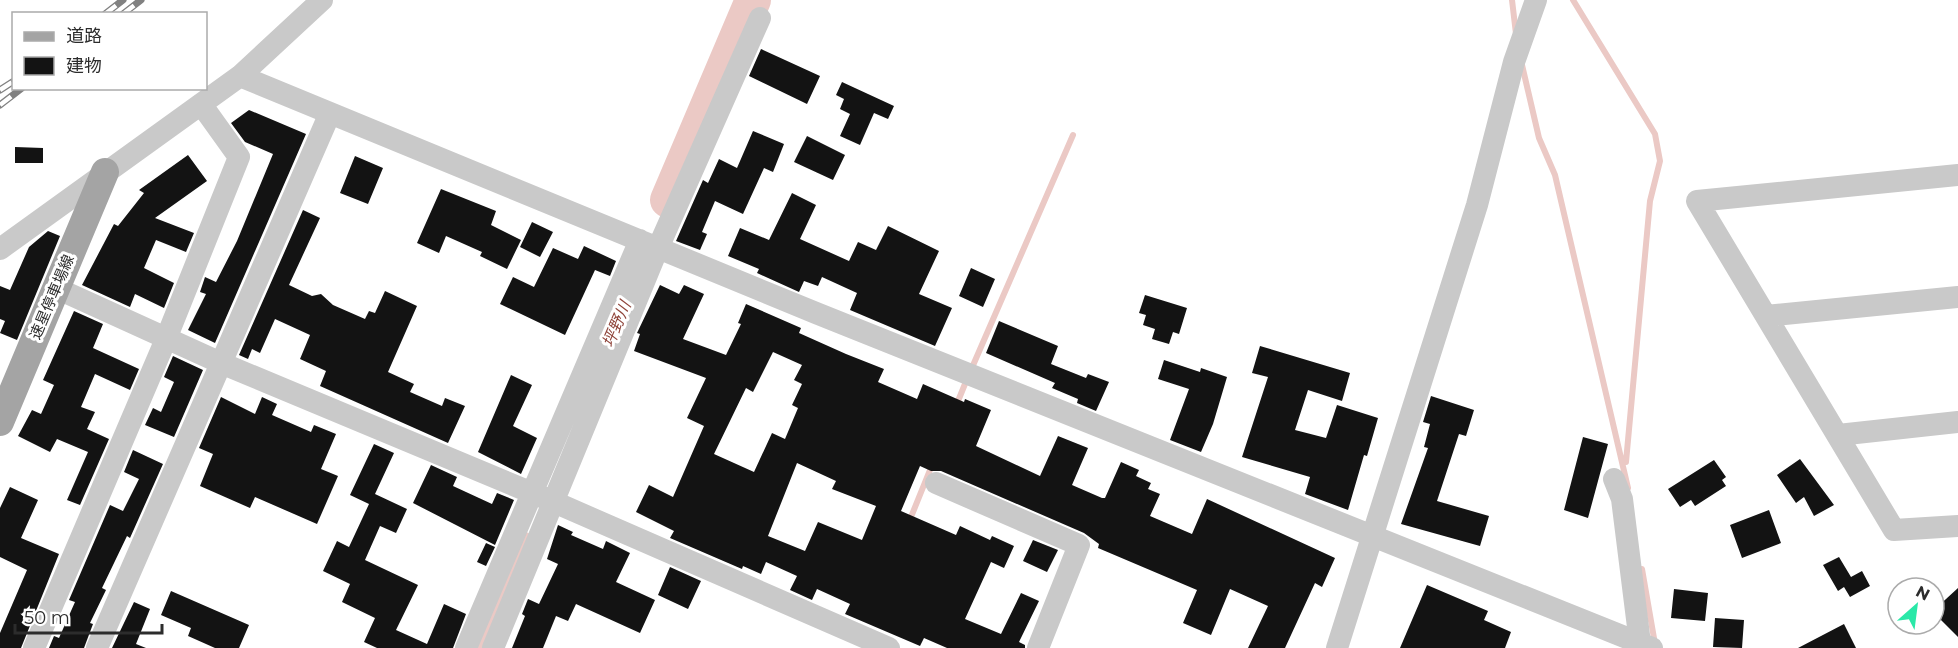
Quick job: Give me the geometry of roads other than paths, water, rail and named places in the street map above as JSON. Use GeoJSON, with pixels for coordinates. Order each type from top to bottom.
{"type":"FeatureCollection","features":[{"type":"Feature","properties":{"kind":"main road","name":"速星停車場線"},"geometry":{"type":"LineString","coordinates":[[0,422],[105,172]]}},
{"type":"Feature","properties":{"kind":"street"},"geometry":{"type":"LineString","coordinates":[[0,249],[240,76],[322,0]]}},
{"type":"Feature","properties":{"kind":"street"},"geometry":{"type":"LineString","coordinates":[[1337,648],[1477,205],[1514,62],[1536,0]]}},
{"type":"Feature","properties":{"kind":"street"},"geometry":{"type":"LineString","coordinates":[[466,648],[531,493],[649,244],[760,18]]}},
{"type":"Feature","properties":{"kind":"street"},"geometry":{"type":"LineString","coordinates":[[240,76],[649,244],[1647,646]]}},
{"type":"Feature","properties":{"kind":"street"},"geometry":{"type":"LineString","coordinates":[[34,648],[166,339],[239,158],[201,104]]}},
{"type":"Feature","properties":{"kind":"street"},"geometry":{"type":"LineString","coordinates":[[97,648],[330,112]]}},
{"type":"Feature","properties":{"kind":"street"},"geometry":{"type":"LineString","coordinates":[[1958,175],[1697,201],[1894,530],[1958,526]]}},
{"type":"Feature","properties":{"kind":"street"},"geometry":{"type":"LineString","coordinates":[[493,648],[554,502],[649,244]]}},
{"type":"Feature","properties":{"kind":"street"},"geometry":{"type":"LineString","coordinates":[[56,288],[221,363],[554,502],[889,648]]}},
{"type":"Feature","properties":{"kind":"street"},"geometry":{"type":"LineString","coordinates":[[1766,316],[1958,297]]}},
{"type":"Feature","properties":{"kind":"street"},"geometry":{"type":"LineString","coordinates":[[1838,435],[1958,422]]}},
{"type":"Feature","properties":{"kind":"street"},"geometry":{"type":"LineString","coordinates":[[1614,479],[1622,499],[1647,646]]}},
{"type":"Feature","properties":{"kind":"street"},"geometry":{"type":"LineString","coordinates":[[936,483],[1079,545],[1038,648]]}},
{"type":"Feature","properties":{"kind":"waterway","name":"坪野川"},"geometry":{"type":"LineString","coordinates":[[668,200],[753,0]]}},
{"type":"Feature","properties":{"kind":"waterway"},"geometry":{"type":"LineString","coordinates":[[1512,0],[1516,34]]}},
{"type":"Feature","properties":{"kind":"waterway"},"geometry":{"type":"LineString","coordinates":[[1573,0],[1655,134],[1660,161],[1650,201],[1626,462]]}},
{"type":"Feature","properties":{"kind":"waterway"},"geometry":{"type":"LineString","coordinates":[[1522,65],[1539,138],[1555,175],[1628,488]]}},
{"type":"Feature","properties":{"kind":"waterway"},"geometry":{"type":"LineString","coordinates":[[971,370],[1073,135]]}},
{"type":"Feature","properties":{"kind":"waterway"},"geometry":{"type":"LineString","coordinates":[[956,406],[967,379]]}},
{"type":"Feature","properties":{"kind":"waterway"},"geometry":{"type":"LineString","coordinates":[[909,522],[932,465]]}},
{"type":"Feature","properties":{"kind":"waterway","name":"坪野川"},"geometry":{"type":"LineString","coordinates":[[479,648],[520,549]]}},
{"type":"Feature","properties":{"kind":"waterway"},"geometry":{"type":"LineString","coordinates":[[1642,569],[1655,644]]}},
{"type":"Feature","properties":{"kind":"railway"},"geometry":{"type":"LineString","coordinates":[[108,12],[123,0]]}},
{"type":"Feature","properties":{"kind":"railway"},"geometry":{"type":"LineString","coordinates":[[126,12],[141,0]]}},
{"type":"Feature","properties":{"kind":"railway"},"geometry":{"type":"LineString","coordinates":[[0,90],[12,82]]}},
{"type":"Feature","properties":{"kind":"railway"},"geometry":{"type":"LineString","coordinates":[[0,105],[19,90]]}}]}
